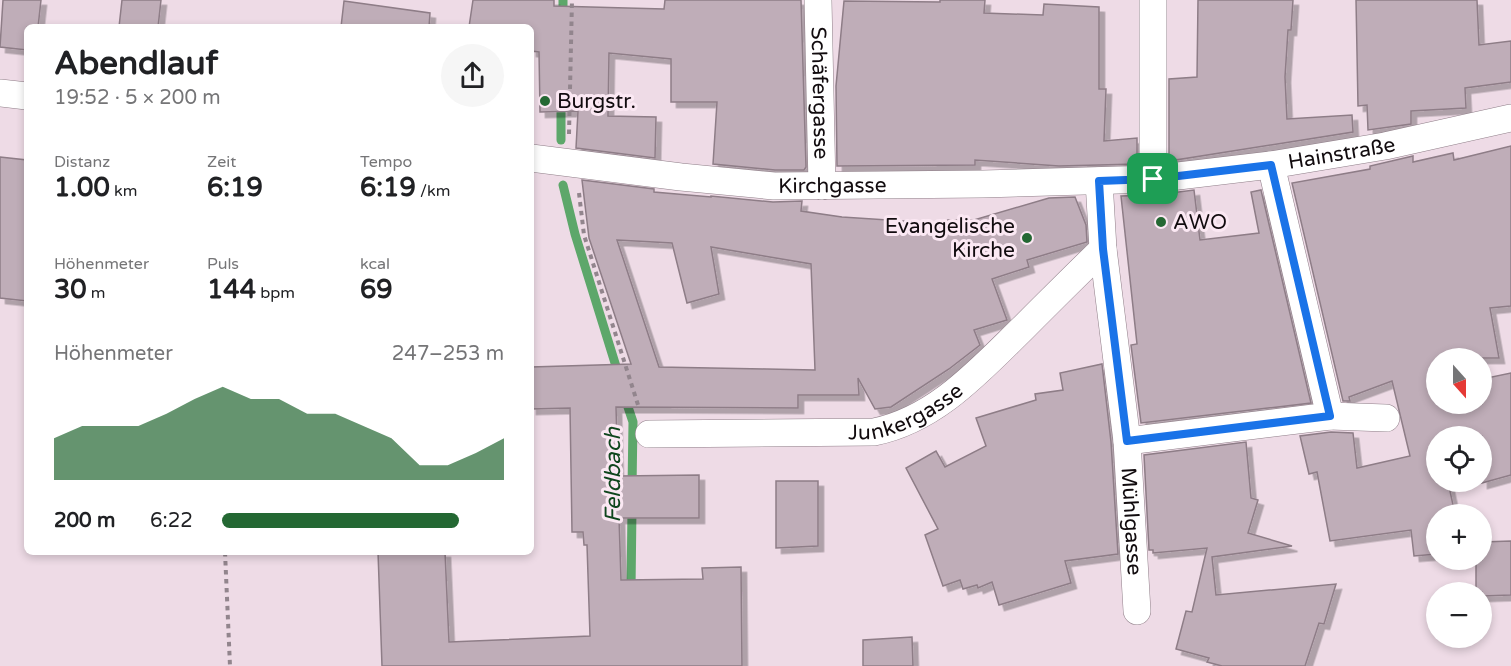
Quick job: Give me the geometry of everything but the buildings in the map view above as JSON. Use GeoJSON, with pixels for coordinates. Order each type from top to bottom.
{"type":"FeatureCollection","features":[{"type":"Feature","properties":{"kind":"street","name":"Schäfergasse"},"geometry":{"type":"LineString","coordinates":[[818,0],[822,186]]}},
{"type":"Feature","properties":{"kind":"street"},"geometry":{"type":"LineString","coordinates":[[1153,0],[1153,179]]}},
{"type":"Feature","properties":{"kind":"street"},"geometry":{"type":"LineString","coordinates":[[0,93],[24,96]]}},
{"type":"Feature","properties":{"kind":"street","name":"Hainstraße"},"geometry":{"type":"LineString","coordinates":[[1099,181],[1153,179],[1271,165],[1385,146],[1511,118]]}},
{"type":"Feature","properties":{"kind":"street","name":"Kirchgasse"},"geometry":{"type":"LineString","coordinates":[[534,159],[763,185],[1099,181]]}},
{"type":"Feature","properties":{"kind":"street"},"geometry":{"type":"LineString","coordinates":[[1271,165],[1330,416]]}},
{"type":"Feature","properties":{"kind":"street","name":"Mühlgasse"},"geometry":{"type":"LineString","coordinates":[[1099,181],[1103,249],[1127,441],[1137,611]]}},
{"type":"Feature","properties":{"kind":"street","name":"Junkergasse"},"geometry":{"type":"LineString","coordinates":[[649,434],[874,432],[909,423],[965,385],[1103,249]]}},
{"type":"Feature","properties":{"kind":"street"},"geometry":{"type":"LineString","coordinates":[[1127,441],[1330,416],[1386,418]]}},
{"type":"Feature","properties":{"kind":"path"},"geometry":{"type":"LineString","coordinates":[[572,0],[568,164],[579,192],[587,245],[628,376],[649,434]]}},
{"type":"Feature","properties":{"kind":"path"},"geometry":{"type":"LineString","coordinates":[[225,555],[230,666]]}},
{"type":"Feature","properties":{"kind":"waterway","name":"Feldbach"},"geometry":{"type":"LineString","coordinates":[[563,0],[563,19]]}},
{"type":"Feature","properties":{"kind":"waterway","name":"Feldbach"},"geometry":{"type":"LineString","coordinates":[[561,101],[561,140]]}},
{"type":"Feature","properties":{"kind":"waterway","name":"Feldbach"},"geometry":{"type":"LineString","coordinates":[[563,185],[575,234],[619,376]]}},
{"type":"Feature","properties":{"kind":"waterway","name":"Feldbach"},"geometry":{"type":"LineString","coordinates":[[625,398],[633,422],[632,488]]}},
{"type":"Feature","properties":{"kind":"waterway","name":"Feldbach"},"geometry":{"type":"LineString","coordinates":[[631,590],[632,508]]}},
{"type":"Feature","properties":{"kind":"place","name":"Burgstr."},"geometry":{"type":"Point","coordinates":[545,101]}},
{"type":"Feature","properties":{"kind":"place","name":"AWO"},"geometry":{"type":"Point","coordinates":[1161,222]}},
{"type":"Feature","properties":{"kind":"place","name":"Evangelische Kirche"},"geometry":{"type":"Point","coordinates":[1027,238]}},
{"type":"Feature","properties":{"kind":"route"},"geometry":{"type":"LineString","coordinates":[[1271,165],[1330,416],[1127,441],[1103,249],[1099,181],[1153,179],[1271,165]]}}]}
